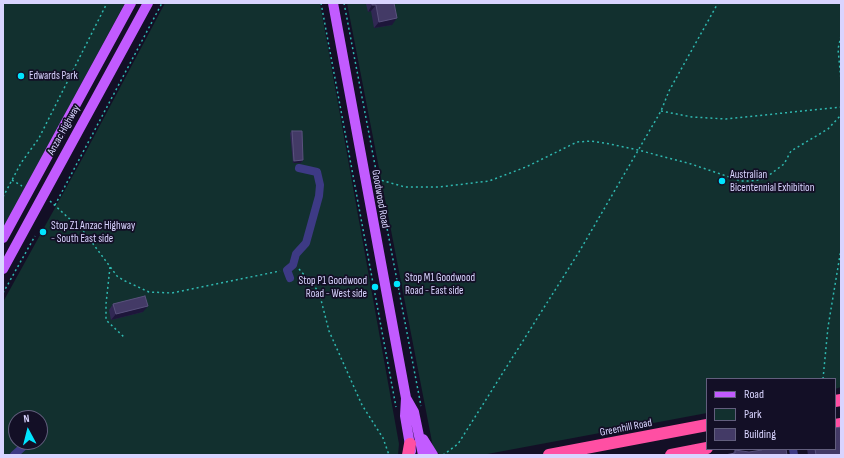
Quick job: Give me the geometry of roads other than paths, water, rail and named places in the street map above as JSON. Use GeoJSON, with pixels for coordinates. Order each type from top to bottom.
{"type":"FeatureCollection","features":[{"type":"Feature","properties":{"kind":"highway","name":"Greenhill Road"},"geometry":{"type":"LineString","coordinates":[[549,455],[706,425]]}},
{"type":"Feature","properties":{"kind":"highway"},"geometry":{"type":"LineString","coordinates":[[671,455],[706,448]]}},
{"type":"Feature","properties":{"kind":"main road","name":"Anzac Highway"},"geometry":{"type":"LineString","coordinates":[[3,238],[131,3]]}},
{"type":"Feature","properties":{"kind":"main road","name":"Anzac Highway"},"geometry":{"type":"LineString","coordinates":[[3,269],[148,3]]}},
{"type":"Feature","properties":{"kind":"main road","name":"Goodwood Road"},"geometry":{"type":"LineString","coordinates":[[333,3],[406,398],[405,416],[410,451]]}},
{"type":"Feature","properties":{"kind":"main road","name":"Goodwood Road"},"geometry":{"type":"LineString","coordinates":[[406,398],[414,412],[423,455]]}},
{"type":"Feature","properties":{"kind":"main road"},"geometry":{"type":"LineString","coordinates":[[418,430],[433,455]]}},
{"type":"Feature","properties":{"kind":"street"},"geometry":{"type":"LineString","coordinates":[[290,278],[287,270],[293,265],[296,254],[306,242],[309,235],[319,196],[320,184],[317,172],[299,168]]}},
{"type":"Feature","properties":{"kind":"place","name":"Edwards Park"},"geometry":{"type":"Point","coordinates":[21,76]}},
{"type":"Feature","properties":{"kind":"place","name":"Australian Bicentennial Exhibition"},"geometry":{"type":"Point","coordinates":[722,181]}},
{"type":"Feature","properties":{"kind":"place","name":"Stop Z1 Anzac Highway - South East side"},"geometry":{"type":"Point","coordinates":[43,232]}},
{"type":"Feature","properties":{"kind":"place","name":"Stop M1 Goodwood Road - East side"},"geometry":{"type":"Point","coordinates":[397,284]}},
{"type":"Feature","properties":{"kind":"place","name":"Stop P1 Goodwood Road - West side"},"geometry":{"type":"Point","coordinates":[375,287]}}]}
